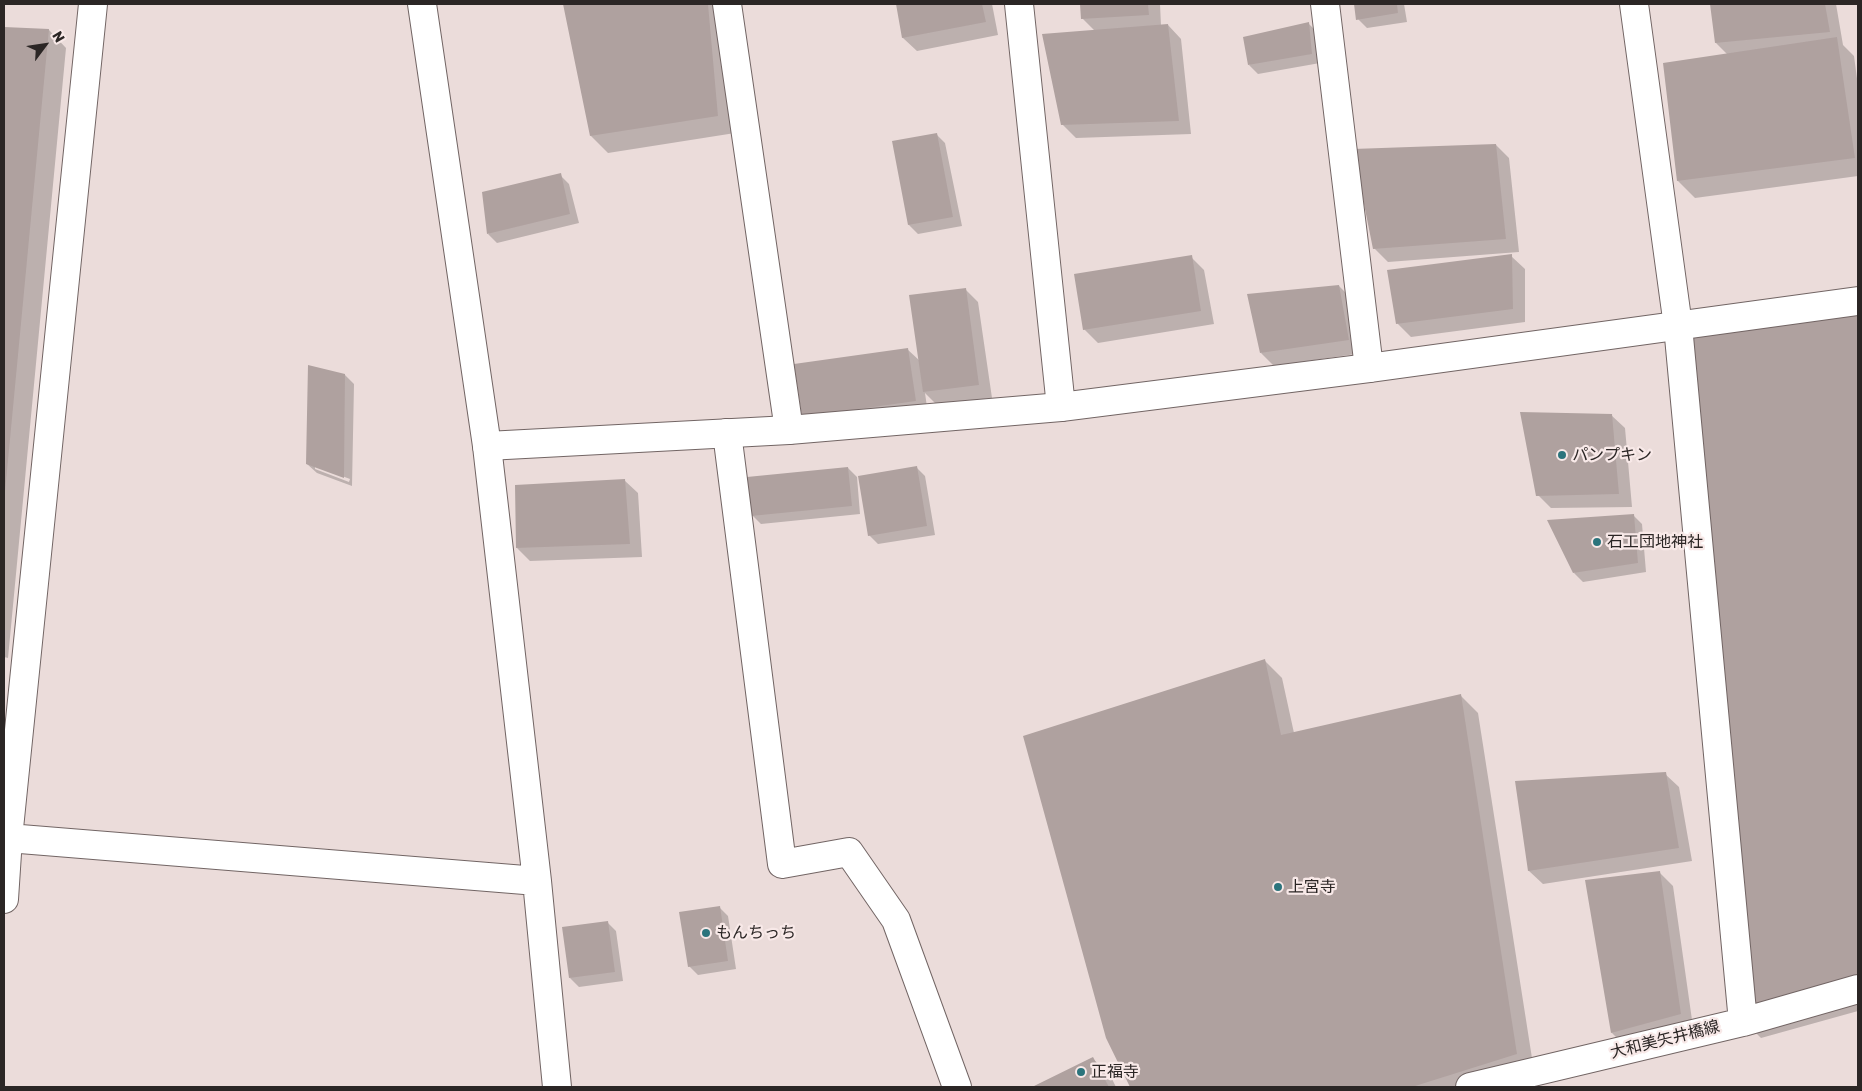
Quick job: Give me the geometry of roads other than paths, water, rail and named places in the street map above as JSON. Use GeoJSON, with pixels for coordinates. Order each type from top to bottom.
{"type":"FeatureCollection","features":[{"type":"Feature","properties":{"kind":"street"},"geometry":{"type":"LineString","coordinates":[[4,899],[8,838],[93,4]]}},
{"type":"Feature","properties":{"kind":"street"},"geometry":{"type":"LineString","coordinates":[[422,4],[487,446],[537,881],[557,1087]]}},
{"type":"Feature","properties":{"kind":"street"},"geometry":{"type":"LineString","coordinates":[[727,4],[789,430]]}},
{"type":"Feature","properties":{"kind":"street"},"geometry":{"type":"LineString","coordinates":[[1019,4],[1061,408]]}},
{"type":"Feature","properties":{"kind":"street"},"geometry":{"type":"LineString","coordinates":[[1324,4],[1369,368]]}},
{"type":"Feature","properties":{"kind":"street"},"geometry":{"type":"LineString","coordinates":[[1634,4],[1678,326],[1742,1022]]}},
{"type":"Feature","properties":{"kind":"street"},"geometry":{"type":"LineString","coordinates":[[487,446],[789,430],[1061,408],[1858,301]]}},
{"type":"Feature","properties":{"kind":"street"},"geometry":{"type":"LineString","coordinates":[[727,434],[782,864],[849,852],[896,920],[957,1087]]}},
{"type":"Feature","properties":{"kind":"street"},"geometry":{"type":"LineString","coordinates":[[8,838],[537,881]]}},
{"type":"Feature","properties":{"kind":"street","name":"大和美矢井橋線"},"geometry":{"type":"LineString","coordinates":[[1470,1087],[1742,1022],[1858,989]]}},
{"type":"Feature","properties":{"kind":"place","name":"パンプキン"},"geometry":{"type":"Point","coordinates":[1562,455]}},
{"type":"Feature","properties":{"kind":"place","name":"石工団地神社"},"geometry":{"type":"Point","coordinates":[1597,542]}},
{"type":"Feature","properties":{"kind":"place","name":"上宮寺"},"geometry":{"type":"Point","coordinates":[1278,887]}},
{"type":"Feature","properties":{"kind":"place","name":"もんちっち"},"geometry":{"type":"Point","coordinates":[706,933]}},
{"type":"Feature","properties":{"kind":"place","name":"正福寺"},"geometry":{"type":"Point","coordinates":[1081,1072]}}]}
